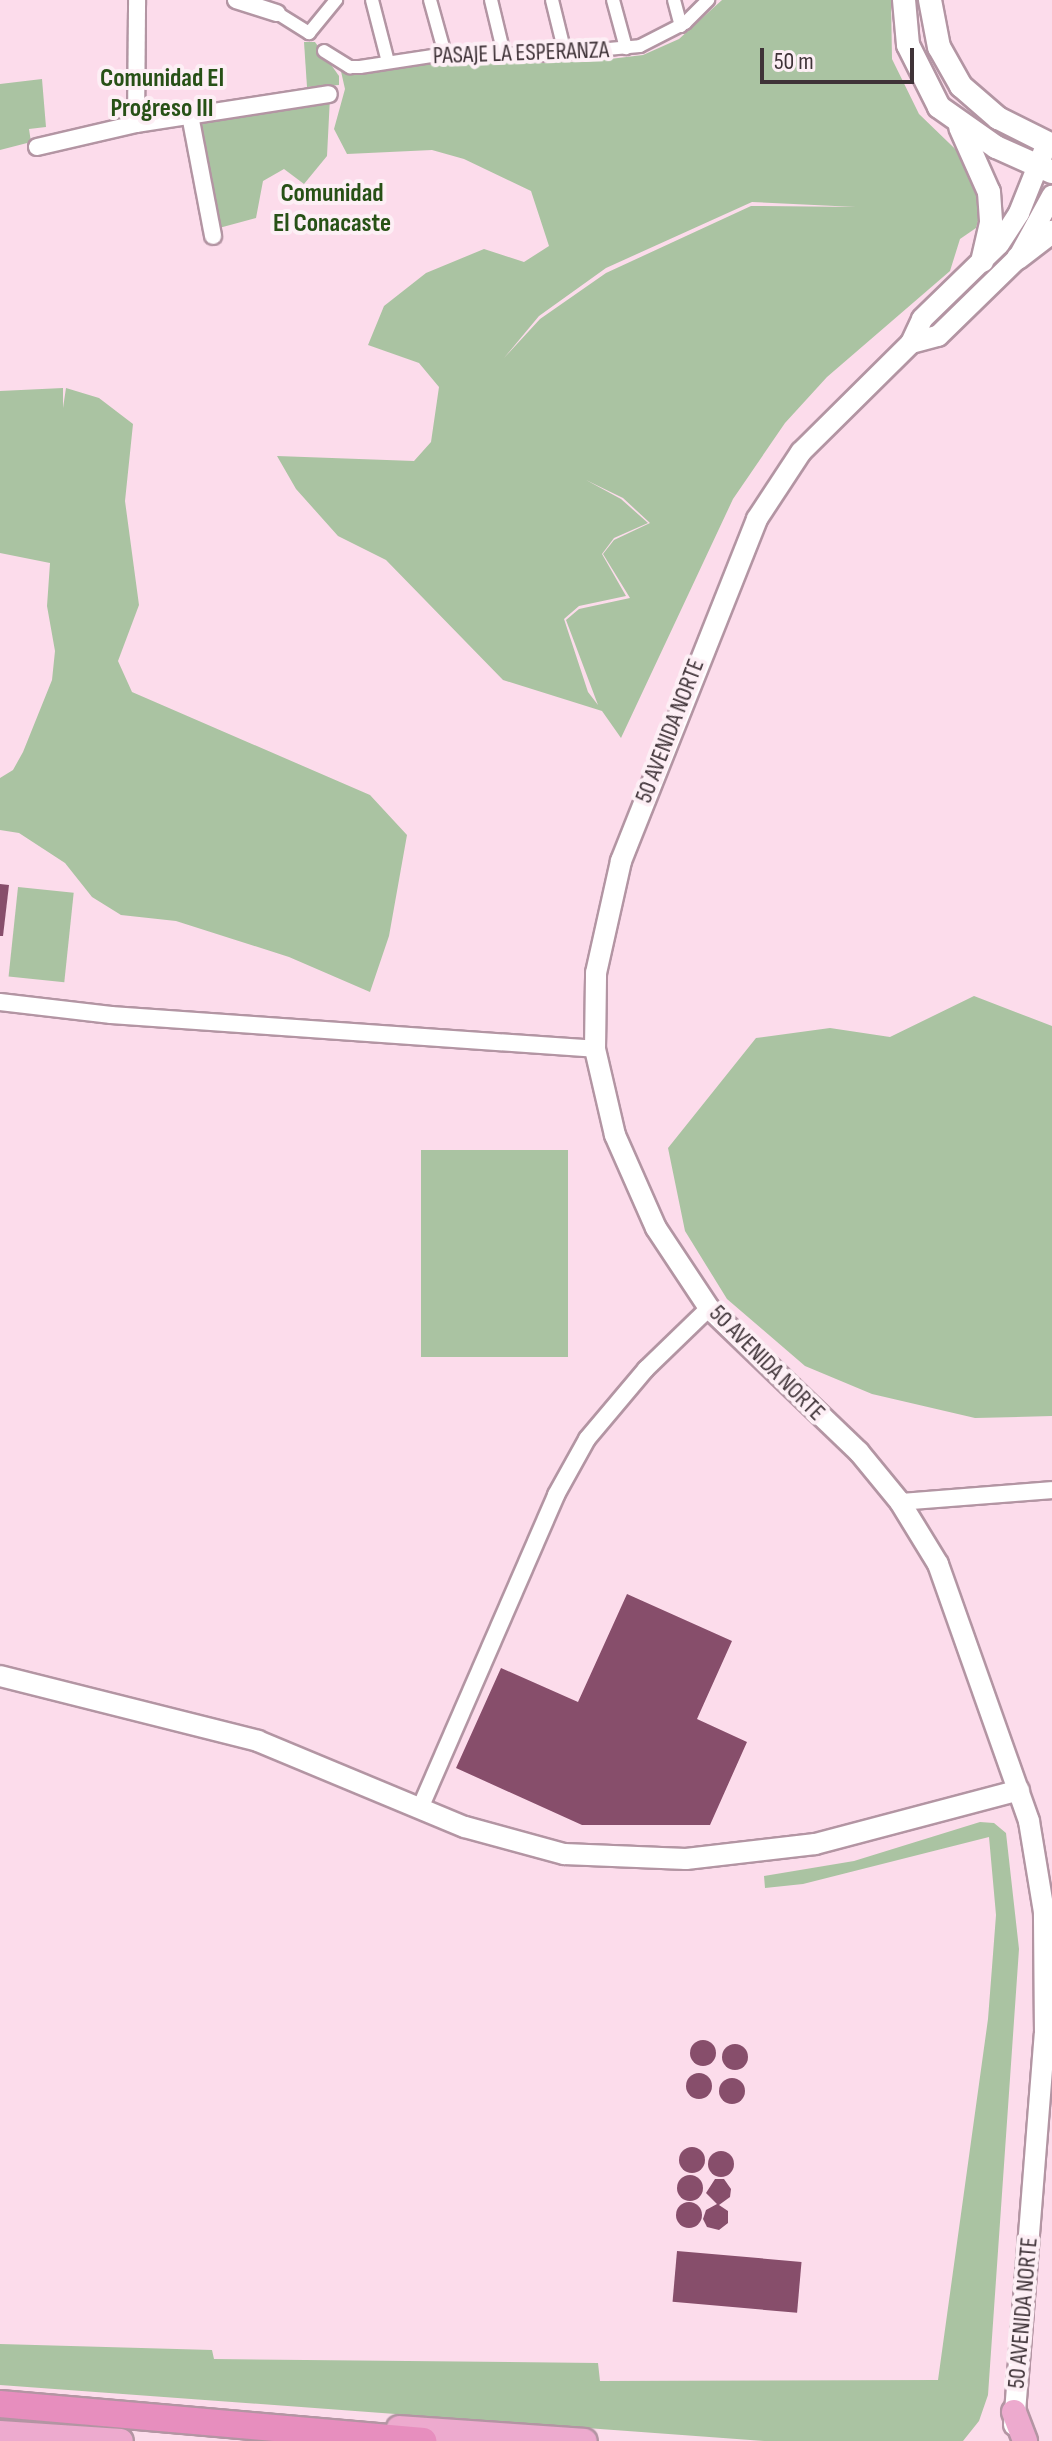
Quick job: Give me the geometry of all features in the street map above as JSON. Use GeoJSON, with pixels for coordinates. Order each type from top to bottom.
{"type":"FeatureCollection","features":[{"type":"Feature","properties":{"kind":"highway"},"geometry":{"type":"LineString","coordinates":[[0,2404],[423,2441]]}},
{"type":"Feature","properties":{"kind":"main road"},"geometry":{"type":"LineString","coordinates":[[904,0],[914,64],[939,107],[957,123],[1046,169]]}},
{"type":"Feature","properties":{"kind":"main road"},"geometry":{"type":"LineString","coordinates":[[930,0],[939,47],[961,86],[998,118],[1050,144]]}},
{"type":"Feature","properties":{"kind":"main road"},"geometry":{"type":"LineString","coordinates":[[957,123],[989,192],[991,223],[982,261]]}},
{"type":"Feature","properties":{"kind":"main road"},"geometry":{"type":"LineString","coordinates":[[1018,258],[1052,232]]}},
{"type":"Feature","properties":{"kind":"main road"},"geometry":{"type":"LineString","coordinates":[[1004,2441],[1014,2412]]}},
{"type":"Feature","properties":{"kind":"main road"},"geometry":{"type":"LineString","coordinates":[[1014,2412],[1025,2441]]}},
{"type":"Feature","properties":{"kind":"main road"},"geometry":{"type":"LineString","coordinates":[[305,2430],[377,2426],[585,2441]]}},
{"type":"Feature","properties":{"kind":"main road"},"geometry":{"type":"LineString","coordinates":[[0,2433],[121,2441]]}},
{"type":"Feature","properties":{"kind":"street"},"geometry":{"type":"LineString","coordinates":[[136,124],[137,0]]}},
{"type":"Feature","properties":{"kind":"street"},"geometry":{"type":"LineString","coordinates":[[236,0],[277,13],[309,33],[336,0]]}},
{"type":"Feature","properties":{"kind":"street"},"geometry":{"type":"LineString","coordinates":[[372,0],[388,62]]}},
{"type":"Feature","properties":{"kind":"street"},"geometry":{"type":"LineString","coordinates":[[430,0],[445,54]]}},
{"type":"Feature","properties":{"kind":"street"},"geometry":{"type":"LineString","coordinates":[[491,0],[504,54]]}},
{"type":"Feature","properties":{"kind":"street"},"geometry":{"type":"LineString","coordinates":[[552,0],[565,53]]}},
{"type":"Feature","properties":{"kind":"street"},"geometry":{"type":"LineString","coordinates":[[613,0],[626,48]]}},
{"type":"Feature","properties":{"kind":"street"},"geometry":{"type":"LineString","coordinates":[[674,0],[681,26]]}},
{"type":"Feature","properties":{"kind":"street","name":"PASAJE LA ESPERANZA"},"geometry":{"type":"LineString","coordinates":[[324,51],[350,67],[445,54],[565,53],[626,48],[659,39],[681,26],[708,0]]}},
{"type":"Feature","properties":{"kind":"street"},"geometry":{"type":"LineString","coordinates":[[37,147],[136,124],[329,94]]}},
{"type":"Feature","properties":{"kind":"street"},"geometry":{"type":"LineString","coordinates":[[190,115],[213,236]]}},
{"type":"Feature","properties":{"kind":"street","name":"50 AVENIDA NORTE"},"geometry":{"type":"LineString","coordinates":[[1013,2441],[1045,2034],[1048,1911],[1037,1852],[1019,1790],[938,1564],[900,1502],[859,1452],[709,1308],[632,1183],[615,1135],[595,1049],[596,973],[609,900],[653,770],[733,569],[763,508],[801,452],[911,343],[922,319],[1010,230],[1046,169],[1050,144]]}},
{"type":"Feature","properties":{"kind":"street","name":"50 AVENIDA NORTE"},"geometry":{"type":"LineString","coordinates":[[911,343],[938,336],[1018,258],[1052,196]]}},
{"type":"Feature","properties":{"kind":"street"},"geometry":{"type":"LineString","coordinates":[[0,1002],[111,1015],[595,1049]]}},
{"type":"Feature","properties":{"kind":"street"},"geometry":{"type":"LineString","coordinates":[[421,1806],[556,1495],[587,1439],[646,1369],[709,1308]]}},
{"type":"Feature","properties":{"kind":"street"},"geometry":{"type":"LineString","coordinates":[[900,1502],[1052,1490]]}},
{"type":"Feature","properties":{"kind":"street"},"geometry":{"type":"LineString","coordinates":[[0,1676],[245,1737],[503,1839],[564,1854],[686,1859],[815,1844],[1019,1790]]}},
{"type":"Feature","properties":{"kind":"green space"},"geometry":{"type":"Polygon","coordinates":[[[722,0],[891,0],[892,59],[919,114],[978,171],[981,210],[976,228],[960,239],[950,271],[827,377],[785,423],[733,499],[621,738],[602,711],[503,680],[386,560],[338,536],[296,489],[277,456],[414,461],[431,442],[439,387],[419,363],[368,345],[384,306],[426,273],[484,249],[524,262],[549,246],[531,191],[464,159],[432,150],[347,154],[334,129],[345,89],[340,67],[366,73],[448,60],[585,62],[643,55],[679,39],[722,0]],[[752,202],[606,268],[539,316],[504,358],[540,319],[606,273],[751,206],[856,207],[752,202]],[[586,480],[621,499],[648,523],[614,538],[602,554],[626,596],[579,606],[564,619],[588,692],[598,705],[566,620],[579,609],[630,598],[603,554],[614,540],[650,523],[623,498],[586,480]]]}},
{"type":"Feature","properties":{"kind":"green space"},"geometry":{"type":"Polygon","coordinates":[[[304,42],[315,42],[339,76],[339,85],[307,87],[304,42]]]}},
{"type":"Feature","properties":{"kind":"green space"},"geometry":{"type":"Polygon","coordinates":[[[42,79],[46,127],[29,129],[31,142],[0,150],[0,84],[42,79]]]}},
{"type":"Feature","properties":{"kind":"green space"},"geometry":{"type":"Polygon","coordinates":[[[330,97],[327,156],[304,184],[284,169],[263,181],[256,218],[219,228],[201,121],[330,97]]]}},
{"type":"Feature","properties":{"kind":"green space"},"geometry":{"type":"Polygon","coordinates":[[[63,388],[63,408],[66,388],[99,398],[133,424],[125,501],[139,605],[118,661],[132,692],[370,795],[407,835],[389,936],[370,992],[289,957],[176,921],[121,915],[92,897],[65,863],[19,833],[0,830],[0,778],[13,770],[23,752],[52,680],[55,651],[47,606],[50,563],[0,553],[0,391],[63,388]]]}},
{"type":"Feature","properties":{"kind":"green space"},"geometry":{"type":"Polygon","coordinates":[[[18,887],[74,893],[64,982],[9,977],[18,887]]]}},
{"type":"Feature","properties":{"kind":"green space"},"geometry":{"type":"Polygon","coordinates":[[[974,996],[1052,1026],[1052,1416],[975,1418],[872,1394],[805,1366],[727,1299],[685,1231],[668,1148],[756,1038],[830,1028],[890,1037],[974,996]]]}},
{"type":"Feature","properties":{"kind":"green space"},"geometry":{"type":"Polygon","coordinates":[[[421,1150],[568,1150],[568,1357],[421,1357],[421,1150]]]}},
{"type":"Feature","properties":{"kind":"green space"},"geometry":{"type":"Polygon","coordinates":[[[980,1822],[994,1823],[1006,1833],[1019,1949],[988,2395],[979,2421],[963,2441],[764,2441],[0,2385],[0,2344],[212,2350],[214,2359],[598,2363],[600,2381],[938,2380],[988,2019],[996,1915],[989,1837],[803,1884],[765,1888],[764,1876],[854,1861],[980,1822]]]}},
{"type":"Feature","properties":{"kind":"building"},"geometry":{"type":"Polygon","coordinates":[[[0,884],[9,885],[3,936],[0,936],[0,884]]]}},
{"type":"Feature","properties":{"kind":"building"},"geometry":{"type":"Polygon","coordinates":[[[627,1594],[732,1641],[697,1719],[747,1742],[710,1825],[582,1825],[456,1768],[501,1668],[578,1702],[627,1594]]]}},
{"type":"Feature","properties":{"kind":"building"},"geometry":{"type":"Polygon","coordinates":[[[703,2040],[712,2044],[716,2053],[712,2062],[703,2066],[694,2062],[690,2053],[694,2044],[703,2040]]]}},
{"type":"Feature","properties":{"kind":"building"},"geometry":{"type":"Polygon","coordinates":[[[735,2044],[744,2048],[748,2057],[744,2066],[735,2070],[726,2066],[722,2057],[726,2048],[735,2044]]]}},
{"type":"Feature","properties":{"kind":"building"},"geometry":{"type":"Polygon","coordinates":[[[699,2073],[708,2077],[712,2086],[708,2095],[699,2099],[690,2095],[686,2086],[690,2077],[699,2073]]]}},
{"type":"Feature","properties":{"kind":"building"},"geometry":{"type":"Polygon","coordinates":[[[732,2078],[741,2082],[745,2091],[741,2100],[732,2104],[723,2100],[719,2091],[723,2082],[732,2078]]]}},
{"type":"Feature","properties":{"kind":"building"},"geometry":{"type":"Polygon","coordinates":[[[692,2147],[701,2151],[705,2160],[701,2169],[692,2173],[683,2169],[679,2160],[683,2151],[692,2147]]]}},
{"type":"Feature","properties":{"kind":"building"},"geometry":{"type":"Polygon","coordinates":[[[721,2151],[730,2155],[734,2164],[730,2173],[721,2177],[712,2173],[708,2164],[712,2155],[721,2151]]]}},
{"type":"Feature","properties":{"kind":"building"},"geometry":{"type":"Polygon","coordinates":[[[690,2175],[699,2179],[703,2188],[699,2197],[690,2201],[681,2197],[677,2188],[681,2179],[690,2175]]]}},
{"type":"Feature","properties":{"kind":"building"},"geometry":{"type":"Polygon","coordinates":[[[715,2179],[724,2179],[731,2189],[730,2197],[719,2205],[728,2211],[728,2223],[719,2230],[707,2227],[703,2219],[706,2210],[717,2204],[706,2193],[715,2179]]]}},
{"type":"Feature","properties":{"kind":"building"},"geometry":{"type":"Polygon","coordinates":[[[689,2202],[698,2206],[702,2215],[698,2224],[689,2228],[680,2224],[676,2215],[680,2206],[689,2202]]]}},
{"type":"Feature","properties":{"kind":"building"},"geometry":{"type":"Polygon","coordinates":[[[677,2251],[802,2262],[797,2313],[673,2302],[677,2251]]]}},
{"type":"Feature","properties":{"kind":"district","name":"Comunidad El Progreso III"},"geometry":{"type":"Point","coordinates":[162,94]}},
{"type":"Feature","properties":{"kind":"district","name":"Comunidad El Conacaste"},"geometry":{"type":"Point","coordinates":[332,209]}}]}
